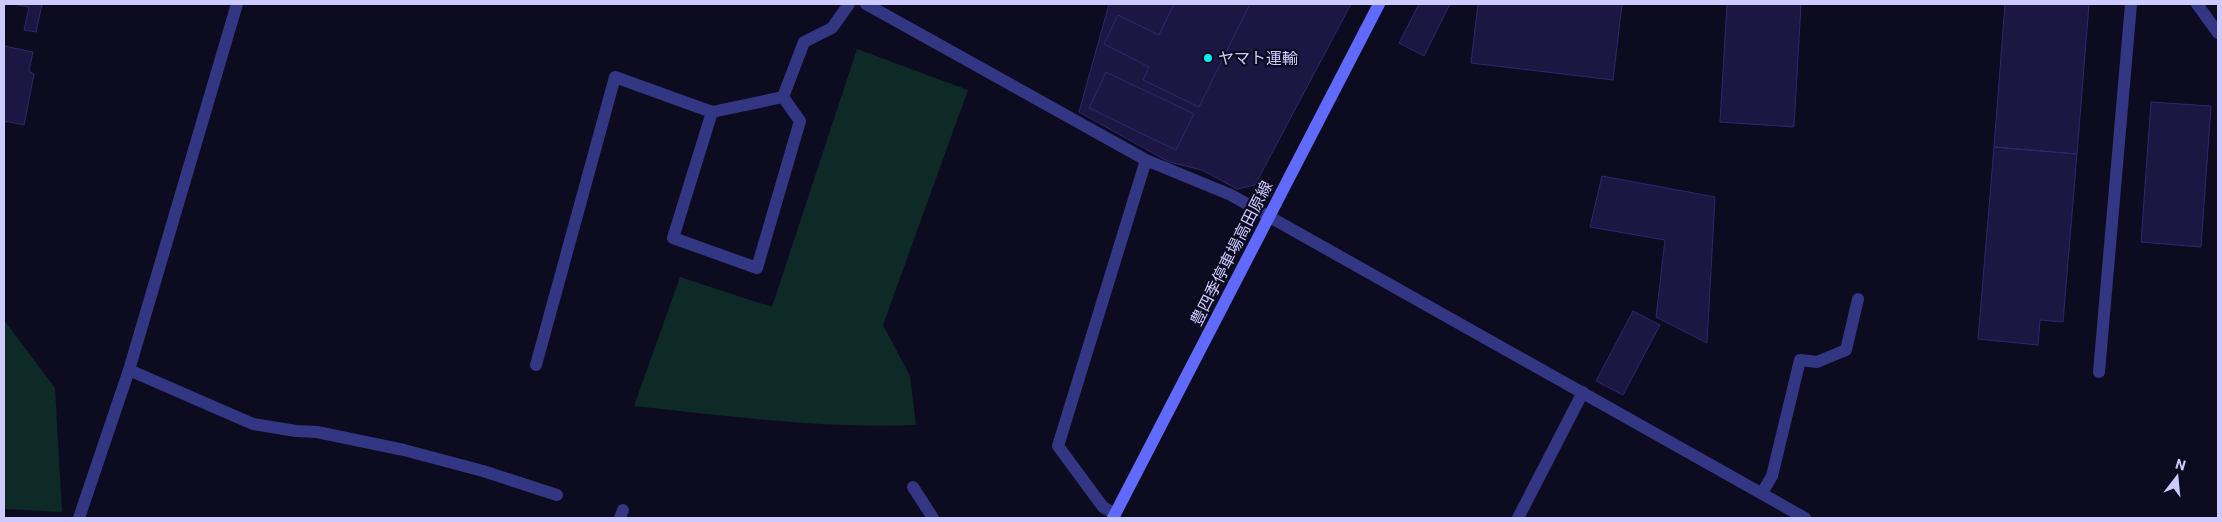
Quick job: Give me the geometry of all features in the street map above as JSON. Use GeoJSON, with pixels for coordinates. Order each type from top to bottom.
{"type":"FeatureCollection","features":[{"type":"Feature","properties":{"kind":"main road","name":"豊四季停車場高田原線"},"geometry":{"type":"LineString","coordinates":[[1114,516],[1379,4]]}},
{"type":"Feature","properties":{"kind":"street"},"geometry":{"type":"LineString","coordinates":[[79,518],[129,370],[238,4]]}},
{"type":"Feature","properties":{"kind":"street"},"geometry":{"type":"LineString","coordinates":[[783,97],[804,42],[832,28],[849,4]]}},
{"type":"Feature","properties":{"kind":"street"},"geometry":{"type":"LineString","coordinates":[[866,4],[1146,160],[1231,195],[1762,492],[1805,518]]}},
{"type":"Feature","properties":{"kind":"street"},"geometry":{"type":"LineString","coordinates":[[2099,372],[2131,4]]}},
{"type":"Feature","properties":{"kind":"street"},"geometry":{"type":"LineString","coordinates":[[2197,4],[2218,33]]}},
{"type":"Feature","properties":{"kind":"street"},"geometry":{"type":"LineString","coordinates":[[536,365],[615,76],[712,112],[783,97]]}},
{"type":"Feature","properties":{"kind":"street"},"geometry":{"type":"LineString","coordinates":[[712,112],[674,238],[757,268],[800,121],[783,97]]}},
{"type":"Feature","properties":{"kind":"street"},"geometry":{"type":"LineString","coordinates":[[1114,516],[1103,507],[1058,446],[1146,160]]}},
{"type":"Feature","properties":{"kind":"street"},"geometry":{"type":"LineString","coordinates":[[1762,492],[1772,476],[1800,360],[1817,362],[1846,350],[1858,299]]}},
{"type":"Feature","properties":{"kind":"street"},"geometry":{"type":"LineString","coordinates":[[129,370],[252,424],[296,431],[317,432],[404,450],[483,471],[557,496]]}},
{"type":"Feature","properties":{"kind":"street"},"geometry":{"type":"LineString","coordinates":[[1518,518],[1583,392]]}},
{"type":"Feature","properties":{"kind":"street"},"geometry":{"type":"LineString","coordinates":[[913,487],[933,518]]}},
{"type":"Feature","properties":{"kind":"green space"},"geometry":{"type":"Polygon","coordinates":[[[857,49],[968,90],[883,325],[910,376],[916,425],[881,426],[810,423],[634,406],[680,277],[772,307],[857,49]]]}},
{"type":"Feature","properties":{"kind":"green space"},"geometry":{"type":"Polygon","coordinates":[[[4,320],[55,388],[62,512],[4,509],[4,320]]]}},
{"type":"Feature","properties":{"kind":"building"},"geometry":{"type":"Polygon","coordinates":[[[13,4],[42,4],[36,32],[24,30],[29,7],[13,4]]]}},
{"type":"Feature","properties":{"kind":"building","name":"ヤマト運輸"},"geometry":{"type":"Polygon","coordinates":[[[1109,4],[1351,4],[1255,185],[1237,189],[1202,170],[1169,162],[1079,112],[1109,4]]]}},
{"type":"Feature","properties":{"kind":"building"},"geometry":{"type":"Polygon","coordinates":[[[1174,4],[1250,4],[1199,107],[1143,80],[1149,67],[1104,44],[1118,15],[1159,35],[1174,4]]]}},
{"type":"Feature","properties":{"kind":"building"},"geometry":{"type":"Polygon","coordinates":[[[1419,4],[1450,4],[1424,56],[1399,43],[1419,4]]]}},
{"type":"Feature","properties":{"kind":"building"},"geometry":{"type":"Polygon","coordinates":[[[1478,4],[1622,4],[1613,80],[1471,63],[1478,4]]]}},
{"type":"Feature","properties":{"kind":"building"},"geometry":{"type":"Polygon","coordinates":[[[1727,4],[1801,4],[1794,127],[1720,122],[1727,4]]]}},
{"type":"Feature","properties":{"kind":"building"},"geometry":{"type":"Polygon","coordinates":[[[2005,4],[2089,4],[2077,154],[1994,147],[2005,4]]]}},
{"type":"Feature","properties":{"kind":"building"},"geometry":{"type":"Polygon","coordinates":[[[4,46],[33,52],[29,71],[34,74],[24,125],[4,121],[4,46]]]}},
{"type":"Feature","properties":{"kind":"building"},"geometry":{"type":"Polygon","coordinates":[[[1106,72],[1194,114],[1176,150],[1089,108],[1106,72]]]}},
{"type":"Feature","properties":{"kind":"building"},"geometry":{"type":"Polygon","coordinates":[[[2151,102],[2211,106],[2201,247],[2141,242],[2151,102]]]}},
{"type":"Feature","properties":{"kind":"building"},"geometry":{"type":"Polygon","coordinates":[[[1994,147],[2077,154],[2063,322],[2040,320],[2038,345],[1978,339],[1994,147]]]}},
{"type":"Feature","properties":{"kind":"building"},"geometry":{"type":"Polygon","coordinates":[[[1602,176],[1715,197],[1707,343],[1656,317],[1665,240],[1590,227],[1602,176]]]}},
{"type":"Feature","properties":{"kind":"building"},"geometry":{"type":"Polygon","coordinates":[[[1633,311],[1660,325],[1623,395],[1596,381],[1633,311]]]}},
{"type":"Feature","properties":{"kind":"place","name":"ヤマト運輸"},"geometry":{"type":"Point","coordinates":[1208,58]}}]}
